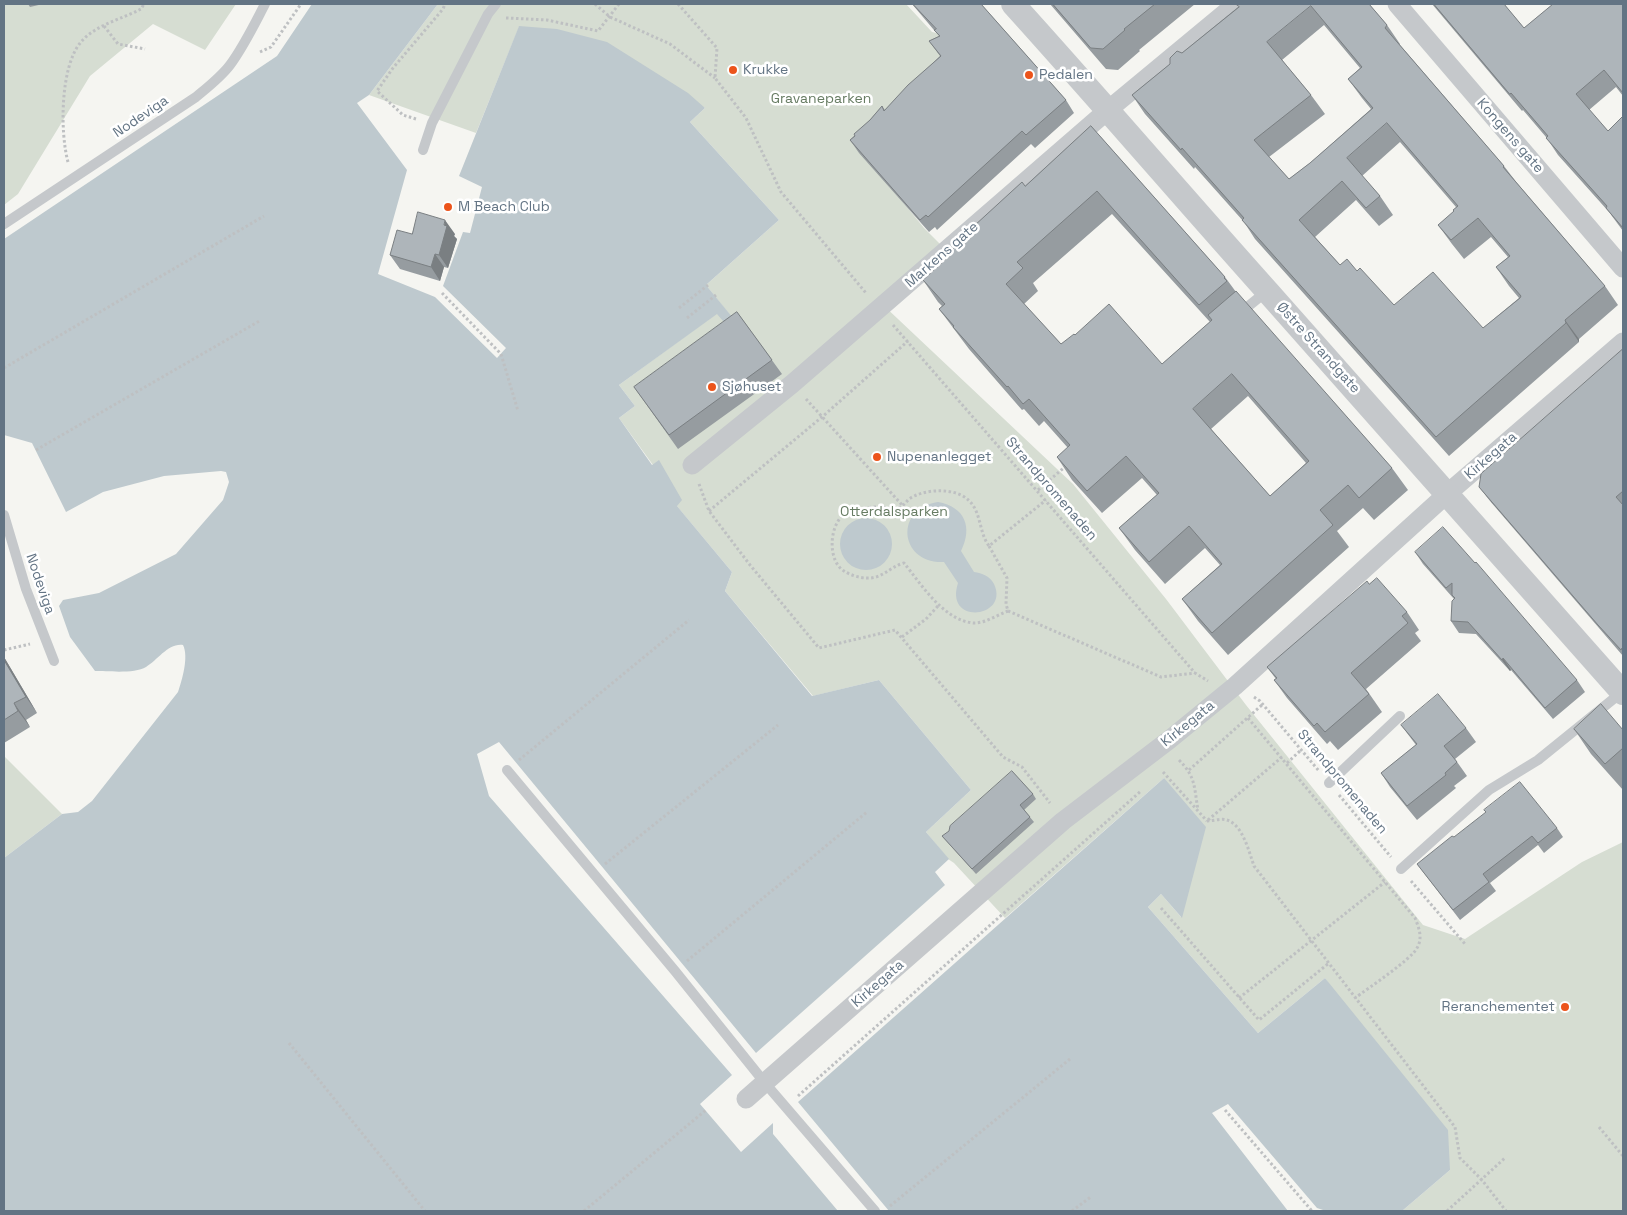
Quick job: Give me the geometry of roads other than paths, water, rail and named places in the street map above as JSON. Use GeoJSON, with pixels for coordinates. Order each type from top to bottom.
{"type":"FeatureCollection","features":[{"type":"Feature","properties":{"kind":"street","name":"Østre Strandgate"},"geometry":{"type":"LineString","coordinates":[[1013,4],[1623,692]]}},
{"type":"Feature","properties":{"kind":"street","name":"Markens gate"},"geometry":{"type":"LineString","coordinates":[[692,465],[792,384],[1108,110],[1236,4]]}},
{"type":"Feature","properties":{"kind":"street","name":"Kongens gate"},"geometry":{"type":"LineString","coordinates":[[1397,4],[1623,268]]}},
{"type":"Feature","properties":{"kind":"street","name":"Kirkegata"},"geometry":{"type":"LineString","coordinates":[[746,1099],[1063,821],[1169,740],[1235,686],[1448,493],[1623,342]]}},
{"type":"Feature","properties":{"kind":"lane","name":"Nodeviga"},"geometry":{"type":"LineString","coordinates":[[4,224],[196,97],[230,65],[247,40],[265,4]]}},
{"type":"Feature","properties":{"kind":"lane"},"geometry":{"type":"LineString","coordinates":[[422,150],[432,124],[488,14],[496,4]]}},
{"type":"Feature","properties":{"kind":"lane"},"geometry":{"type":"LineString","coordinates":[[1231,322],[1266,291]]}},
{"type":"Feature","properties":{"kind":"lane","name":"Nodeviga"},"geometry":{"type":"LineString","coordinates":[[4,515],[26,589],[54,661]]}},
{"type":"Feature","properties":{"kind":"lane"},"geometry":{"type":"LineString","coordinates":[[1401,869],[1489,790],[1538,760],[1623,692]]}},
{"type":"Feature","properties":{"kind":"lane"},"geometry":{"type":"LineString","coordinates":[[1328,783],[1400,716]]}},
{"type":"Feature","properties":{"kind":"lane"},"geometry":{"type":"LineString","coordinates":[[507,770],[675,971],[765,1083],[875,1211]]}},
{"type":"Feature","properties":{"kind":"place","name":"Krukke"},"geometry":{"type":"Point","coordinates":[733,70]}},
{"type":"Feature","properties":{"kind":"place","name":"Pedalen"},"geometry":{"type":"Point","coordinates":[1029,75]}},
{"type":"Feature","properties":{"kind":"place","name":"M Beach Club"},"geometry":{"type":"Point","coordinates":[448,207]}},
{"type":"Feature","properties":{"kind":"place","name":"Sjøhuset"},"geometry":{"type":"Point","coordinates":[712,387]}},
{"type":"Feature","properties":{"kind":"place","name":"Nupenanlegget"},"geometry":{"type":"Point","coordinates":[877,457]}},
{"type":"Feature","properties":{"kind":"place","name":"Reranchementet"},"geometry":{"type":"Point","coordinates":[1565,1007]}},
{"type":"Feature","properties":{"kind":"park label","name":"Gravaneparken"},"geometry":{"type":"Point","coordinates":[821,99]}},
{"type":"Feature","properties":{"kind":"park label","name":"Otterdalsparken"},"geometry":{"type":"Point","coordinates":[894,512]}}]}
